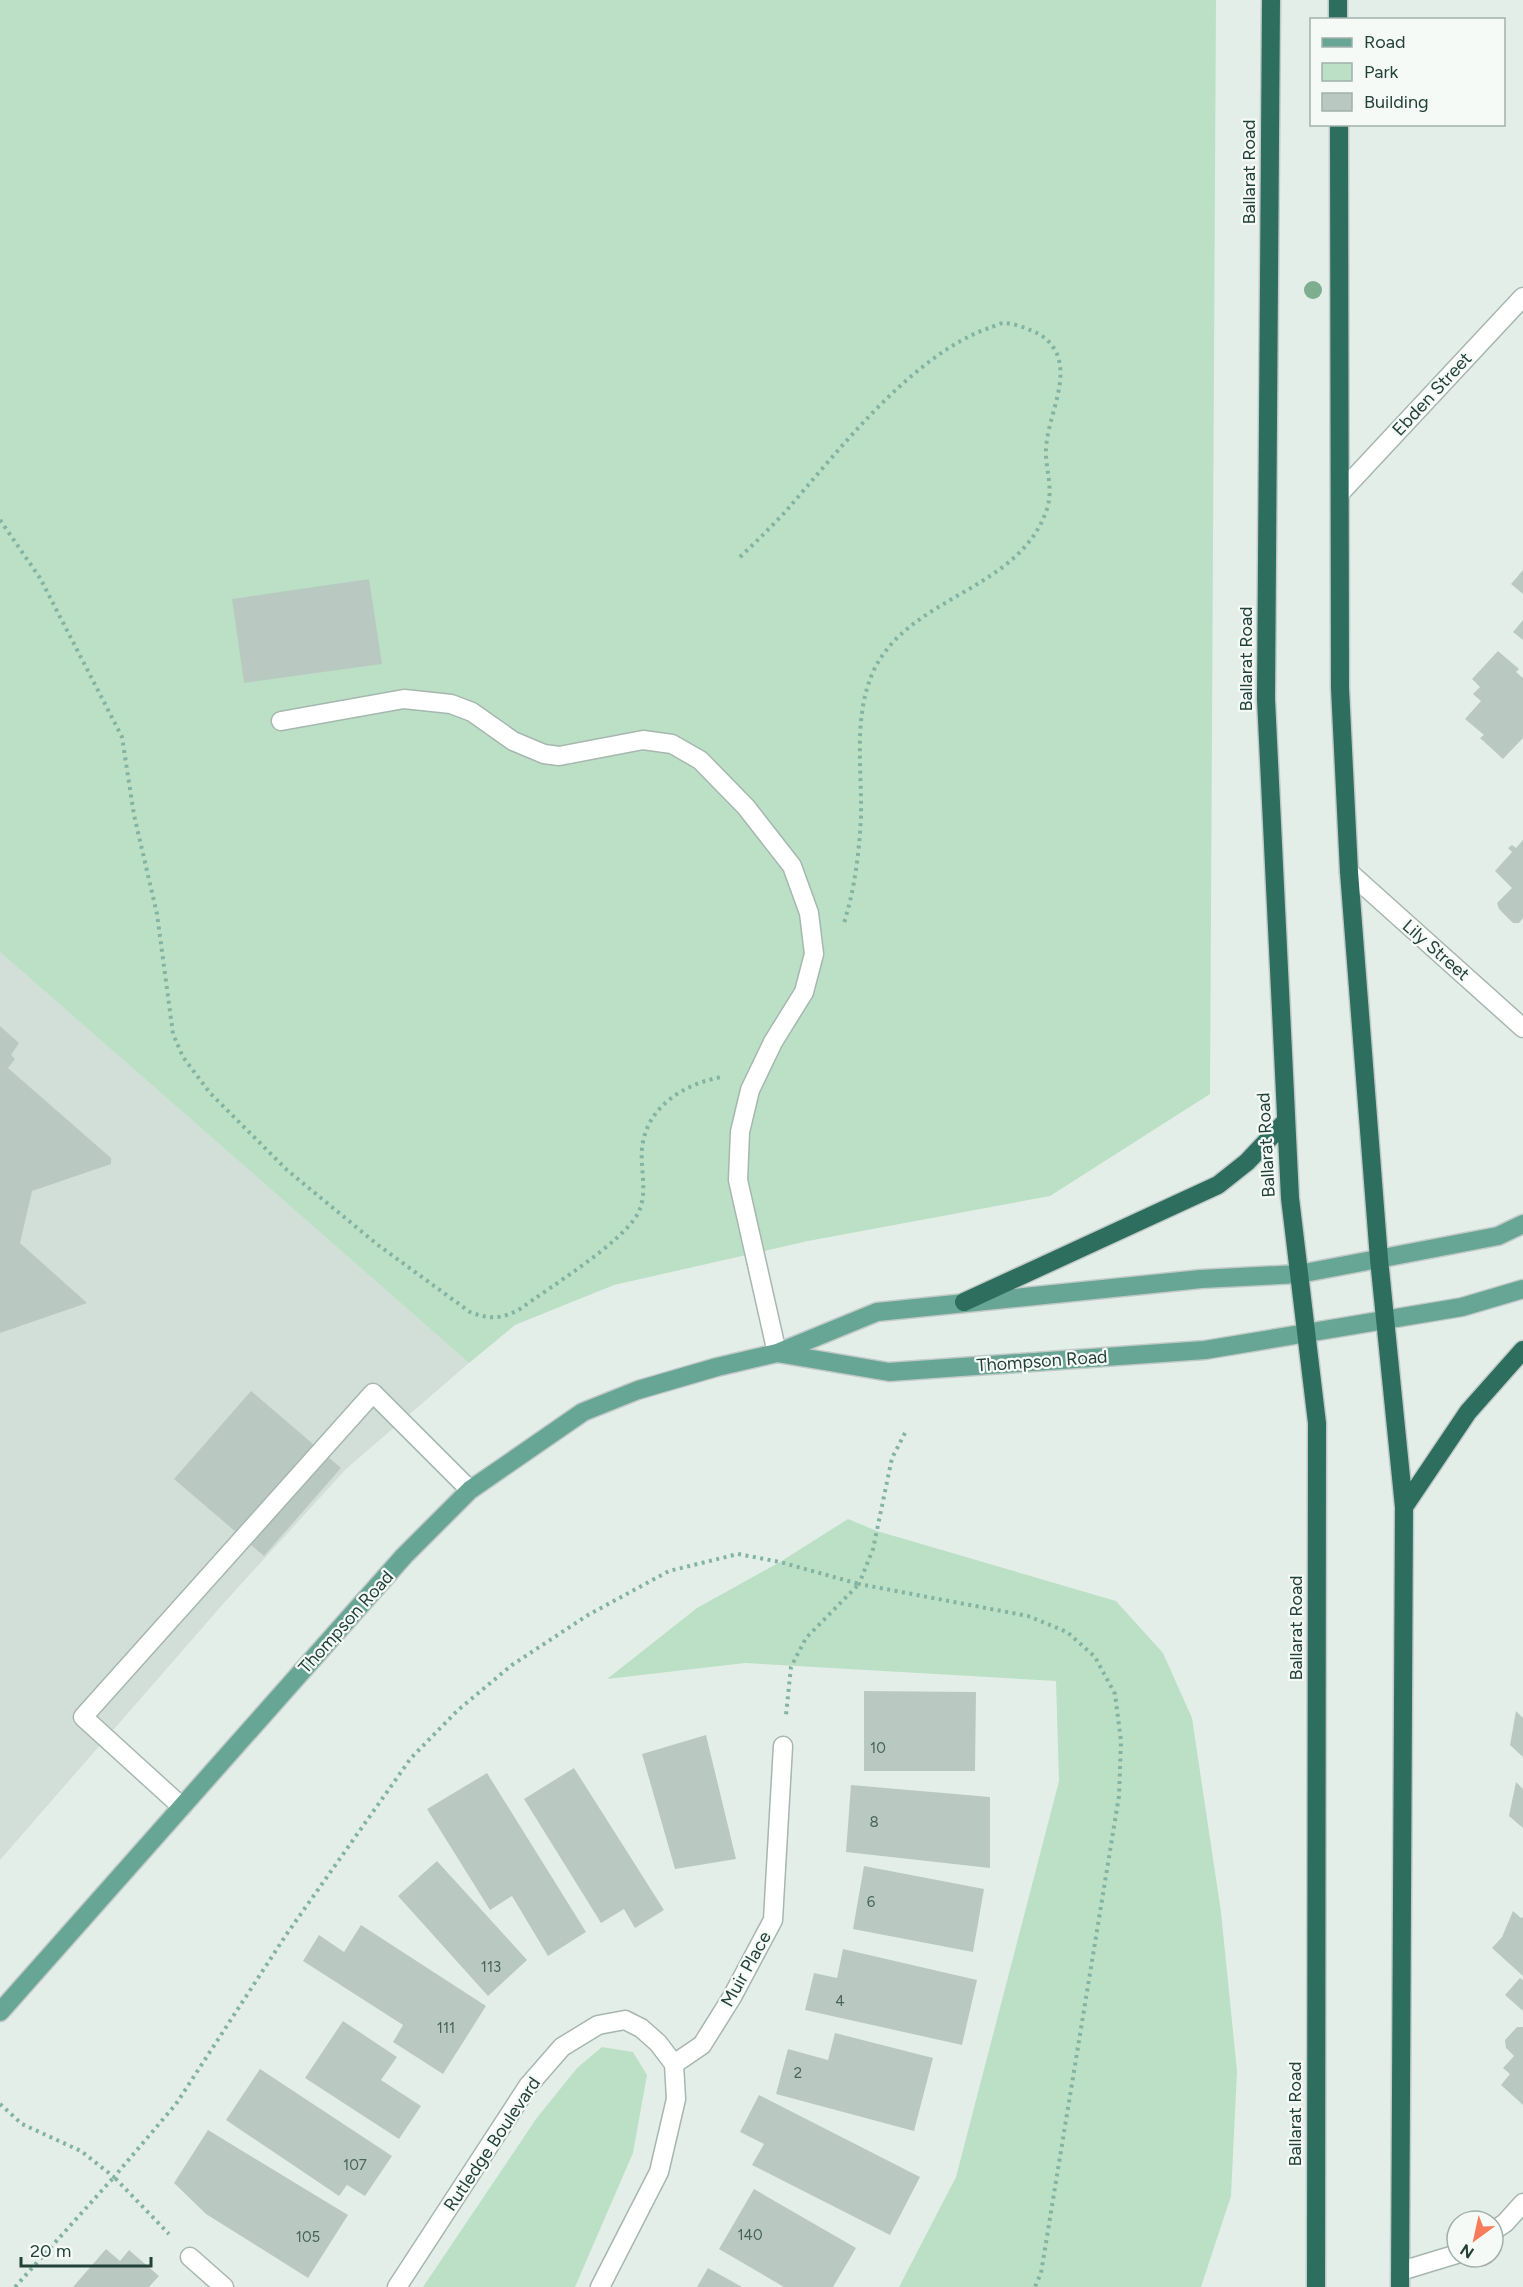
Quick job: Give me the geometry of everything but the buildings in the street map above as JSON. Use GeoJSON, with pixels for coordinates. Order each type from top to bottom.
{"type":"FeatureCollection","features":[{"type":"Feature","properties":{"kind":"highway","name":"Ballarat Road"},"geometry":{"type":"LineString","coordinates":[[1271,0],[1266,699],[1285,1122],[1299,1274],[1317,1423],[1316,2287]]}},
{"type":"Feature","properties":{"kind":"highway"},"geometry":{"type":"LineString","coordinates":[[1338,0],[1338,18]]}},
{"type":"Feature","properties":{"kind":"highway"},"geometry":{"type":"LineString","coordinates":[[1339,126],[1340,688],[1349,872],[1379,1260],[1387,1319],[1404,1507],[1401,2279]]}},
{"type":"Feature","properties":{"kind":"highway"},"geometry":{"type":"LineString","coordinates":[[964,1302],[1218,1185],[1248,1162],[1285,1122]]}},
{"type":"Feature","properties":{"kind":"highway"},"geometry":{"type":"LineString","coordinates":[[1404,1507],[1468,1412],[1523,1350]]}},
{"type":"Feature","properties":{"kind":"main road","name":"Thompson Road"},"geometry":{"type":"LineString","coordinates":[[0,2012],[404,1556],[470,1490],[583,1412],[638,1390],[717,1367],[777,1353],[877,1312],[1201,1279],[1299,1274],[1498,1236],[1523,1224]]}},
{"type":"Feature","properties":{"kind":"main road","name":"Thompson Road"},"geometry":{"type":"LineString","coordinates":[[777,1353],[889,1372],[1204,1350],[1462,1307],[1523,1289]]}},
{"type":"Feature","properties":{"kind":"street","name":"Ebden Street"},"geometry":{"type":"LineString","coordinates":[[1341,492],[1523,297]]}},
{"type":"Feature","properties":{"kind":"street"},"geometry":{"type":"LineString","coordinates":[[281,721],[404,699],[451,704],[472,712],[513,741],[544,754],[559,756],[643,740],[672,744],[700,760],[746,807],[792,866],[809,913],[814,954],[804,992],[758,1071],[750,1090],[740,1132],[738,1180],[777,1353]]}},
{"type":"Feature","properties":{"kind":"street","name":"Lily Street"},"geometry":{"type":"LineString","coordinates":[[1349,872],[1523,1028]]}},
{"type":"Feature","properties":{"kind":"street"},"geometry":{"type":"LineString","coordinates":[[182,1807],[83,1717],[373,1393],[470,1490]]}},
{"type":"Feature","properties":{"kind":"street","name":"Muir Place"},"geometry":{"type":"LineString","coordinates":[[674,2064],[702,2044],[732,1997],[772,1920],[783,1746]]}},
{"type":"Feature","properties":{"kind":"street","name":"Rutledge Boulevard"},"geometry":{"type":"LineString","coordinates":[[397,2287],[528,2086],[562,2047],[598,2025],[625,2020],[641,2028],[658,2043],[674,2064]]}},
{"type":"Feature","properties":{"kind":"street"},"geometry":{"type":"LineString","coordinates":[[600,2287],[659,2172],[676,2099],[674,2064]]}},
{"type":"Feature","properties":{"kind":"street"},"geometry":{"type":"LineString","coordinates":[[1505,2223],[1523,2203]]}},
{"type":"Feature","properties":{"kind":"street"},"geometry":{"type":"LineString","coordinates":[[190,2257],[224,2287]]}},
{"type":"Feature","properties":{"kind":"street"},"geometry":{"type":"LineString","coordinates":[[1401,2279],[1445,2259]]}},
{"type":"Feature","properties":{"kind":"path"},"geometry":{"type":"LineString","coordinates":[[740,557],[779,519],[866,420],[930,362],[973,334],[1004,323],[1043,335],[1055,351],[1061,372],[1047,431],[1046,457],[1051,482],[1047,509],[1033,535],[1007,566],[910,626],[874,672],[861,714],[861,818],[854,890],[843,927]]}},
{"type":"Feature","properties":{"kind":"path"},"geometry":{"type":"LineString","coordinates":[[0,520],[40,578],[122,737],[134,814],[157,914],[173,1034],[183,1057],[210,1093],[287,1170],[438,1291],[470,1312],[487,1318],[503,1318],[520,1309],[624,1232],[638,1213],[643,1191],[643,1143],[651,1122],[669,1099],[700,1081],[758,1071]]}},
{"type":"Feature","properties":{"kind":"path"},"geometry":{"type":"LineString","coordinates":[[783,1746],[791,1667],[806,1638],[860,1584],[873,1549],[892,1458],[905,1433]]}},
{"type":"Feature","properties":{"kind":"path"},"geometry":{"type":"LineString","coordinates":[[15,2287],[176,2104],[286,1935],[411,1758],[459,1710],[512,1665],[588,1615],[669,1571],[738,1554],[780,1562],[860,1584],[1028,1616],[1067,1632],[1095,1657],[1115,1694],[1121,1741],[1119,1796],[1041,2273],[1035,2287]]}},
{"type":"Feature","properties":{"kind":"path"},"geometry":{"type":"LineString","coordinates":[[0,2104],[22,2124],[81,2151],[114,2177],[190,2257]]}},
{"type":"Feature","properties":{"kind":"shaded area"},"geometry":{"type":"Polygon","coordinates":[[[0,952],[469,1363],[346,1469],[223,1604],[0,1860],[0,952]]]}},
{"type":"Feature","properties":{"kind":"green space"},"geometry":{"type":"Polygon","coordinates":[[[0,0],[1216,0],[1210,1094],[1050,1196],[808,1241],[614,1285],[515,1325],[469,1363],[0,952],[0,0]]]}},
{"type":"Feature","properties":{"kind":"green space"},"geometry":{"type":"Polygon","coordinates":[[[848,1519],[877,1531],[1116,1601],[1163,1653],[1192,1718],[1221,1912],[1237,2071],[1231,2196],[1201,2287],[899,2287],[956,2177],[1059,1781],[1056,1681],[745,1663],[607,1679],[697,1608],[780,1562],[848,1519]]]}},
{"type":"Feature","properties":{"kind":"green space"},"geometry":{"type":"Polygon","coordinates":[[[602,2047],[633,2052],[647,2075],[633,2153],[575,2287],[423,2287],[536,2119],[577,2068],[602,2047]]]}}]}
